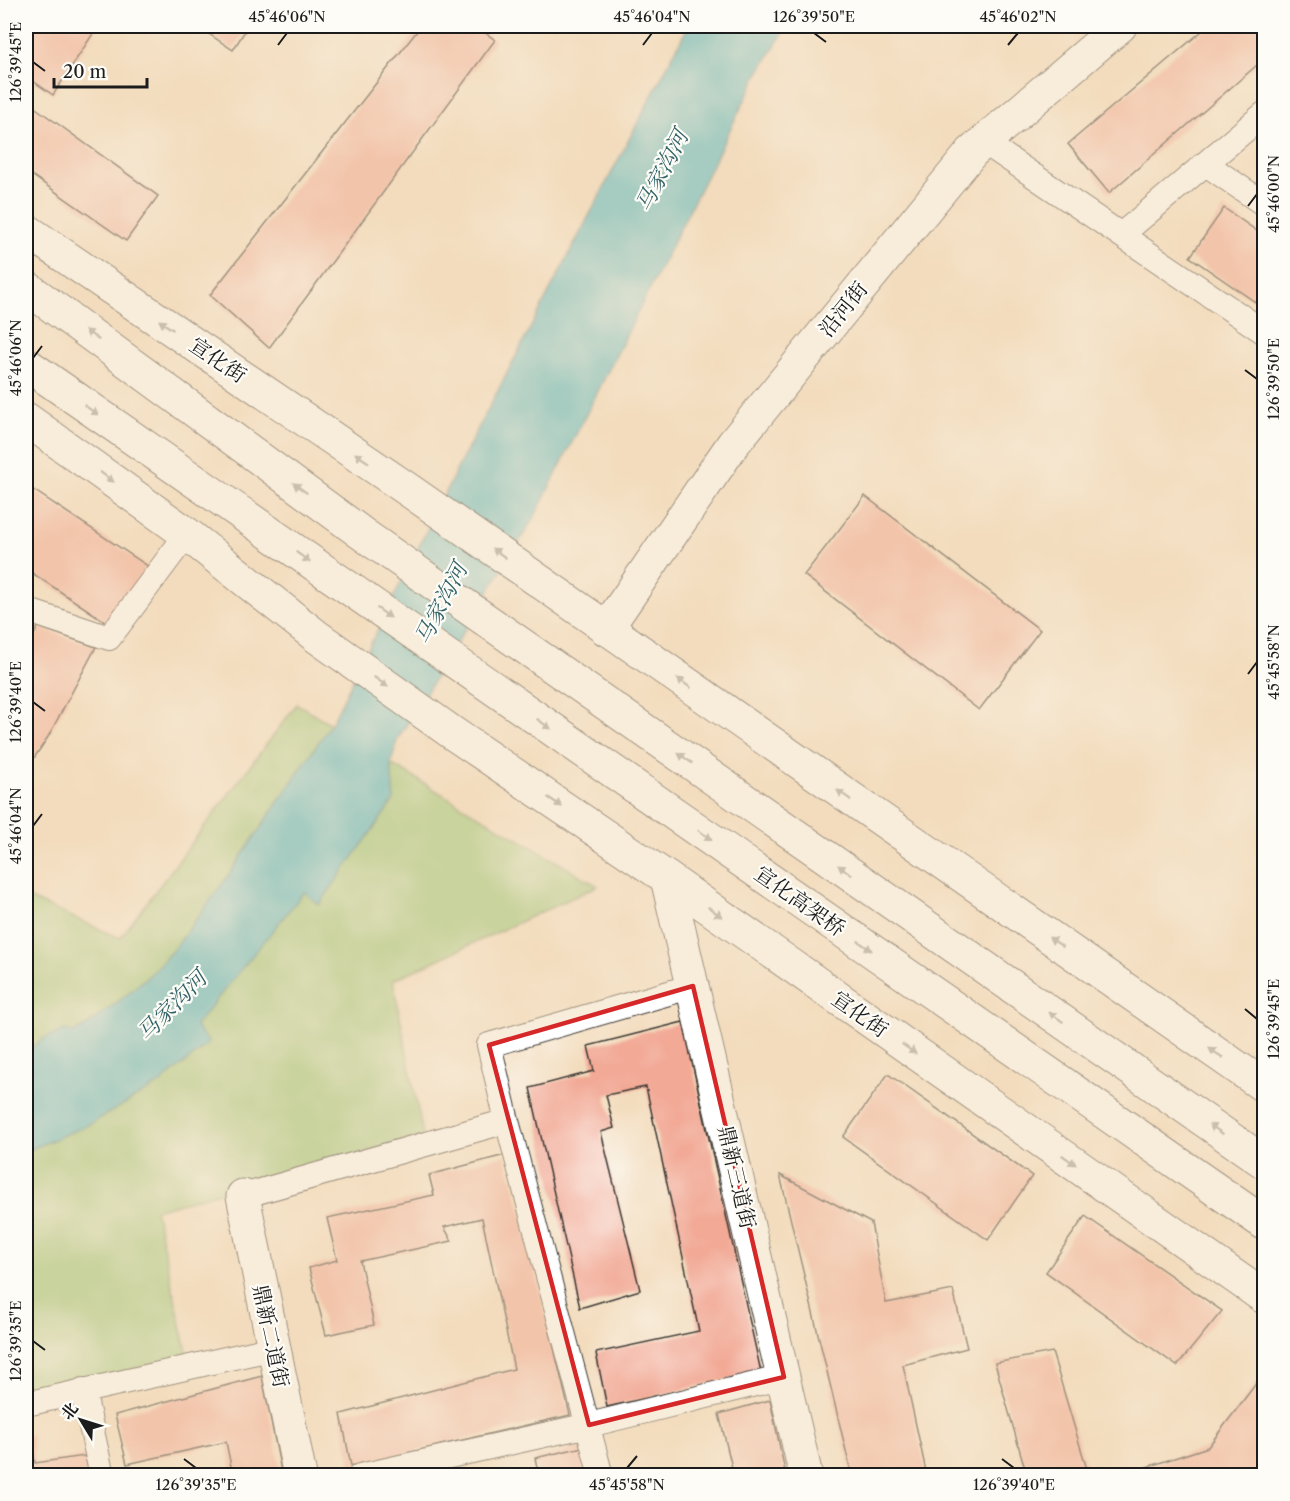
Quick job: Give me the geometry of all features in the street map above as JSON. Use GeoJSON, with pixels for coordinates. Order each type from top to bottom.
{"type":"FeatureCollection","features":[{"type":"Feature","properties":{"kind":"main road","name":"沿河街"},"geometry":{"type":"LineString","coordinates":[[606,628],[733,444],[972,152],[1120,26]]}},
{"type":"Feature","properties":{"kind":"main road","name":"宣化街"},"geometry":{"type":"LineString","coordinates":[[26,230],[410,491],[606,628]]}},
{"type":"Feature","properties":{"kind":"main road"},"geometry":{"type":"LineString","coordinates":[[26,286],[364,535],[1264,1162]]}},
{"type":"Feature","properties":{"kind":"main road","name":"宣化高架桥"},"geometry":{"type":"LineString","coordinates":[[26,364],[1264,1223]]}},
{"type":"Feature","properties":{"kind":"main road"},"geometry":{"type":"LineString","coordinates":[[26,418],[187,534]]}},
{"type":"Feature","properties":{"kind":"main road","name":"宣化街"},"geometry":{"type":"LineString","coordinates":[[187,534],[316,636],[454,734],[667,878],[1264,1297]]}},
{"type":"Feature","properties":{"kind":"main road"},"geometry":{"type":"LineString","coordinates":[[606,628],[1264,1086]]}},
{"type":"Feature","properties":{"kind":"main road","name":"鼎新三道街"},"geometry":{"type":"LineString","coordinates":[[667,878],[806,1476]]}},
{"type":"Feature","properties":{"kind":"main road","name":"鼎新二道街"},"geometry":{"type":"LineString","coordinates":[[243,1196],[300,1476]]}},
{"type":"Feature","properties":{"kind":"street"},"geometry":{"type":"LineString","coordinates":[[1121,235],[1264,114]]}},
{"type":"Feature","properties":{"kind":"street"},"geometry":{"type":"LineString","coordinates":[[984,142],[1264,332]]}},
{"type":"Feature","properties":{"kind":"street"},"geometry":{"type":"LineString","coordinates":[[1206,164],[1264,204]]}},
{"type":"Feature","properties":{"kind":"street"},"geometry":{"type":"LineString","coordinates":[[26,611],[109,638],[187,534]]}},
{"type":"Feature","properties":{"kind":"street"},"geometry":{"type":"LineString","coordinates":[[601,1476],[489,1045],[693,986]]}},
{"type":"Feature","properties":{"kind":"street"},"geometry":{"type":"LineString","coordinates":[[243,1196],[507,1121]]}},
{"type":"Feature","properties":{"kind":"street"},"geometry":{"type":"LineString","coordinates":[[26,1404],[274,1348]]}},
{"type":"Feature","properties":{"kind":"street"},"geometry":{"type":"LineString","coordinates":[[360,1476],[589,1425],[784,1377]]}},
{"type":"Feature","properties":{"kind":"street"},"geometry":{"type":"LineString","coordinates":[[83,1390],[102,1476]]}},
{"type":"Feature","properties":{"kind":"highlighted area"},"geometry":{"type":"Polygon","coordinates":[[[693,986],[784,1377],[589,1425],[489,1045],[693,986]]]}},
{"type":"Feature","properties":{"kind":"green space"},"geometry":{"type":"Polygon","coordinates":[[[297,704],[391,764],[598,886],[393,980],[423,1136],[155,1210],[188,1356],[26,1395],[26,897],[120,938],[297,704]]]}},
{"type":"Feature","properties":{"kind":"water","name":"马家沟河"},"geometry":{"type":"Polygon","coordinates":[[[691,26],[787,26],[758,74],[535,516],[397,740],[391,764],[394,800],[319,905],[304,892],[195,1026],[209,1043],[158,1085],[88,1125],[26,1151],[26,1052],[43,1039],[65,1030],[74,1033],[89,1024],[154,971],[178,944],[228,876],[331,724],[458,467],[685,32],[691,26]]]}},
{"type":"Feature","properties":{"kind":"building"},"geometry":{"type":"Polygon","coordinates":[[[26,26],[98,26],[53,95],[26,76],[26,26]]]}},
{"type":"Feature","properties":{"kind":"building"},"geometry":{"type":"Polygon","coordinates":[[[197,26],[248,26],[233,50],[197,26]]]}},
{"type":"Feature","properties":{"kind":"building"},"geometry":{"type":"Polygon","coordinates":[[[421,26],[476,26],[495,40],[269,348],[210,295],[421,26]]]}},
{"type":"Feature","properties":{"kind":"building"},"geometry":{"type":"Polygon","coordinates":[[[1208,26],[1264,26],[1264,59],[1109,193],[1068,144],[1208,26]]]}},
{"type":"Feature","properties":{"kind":"building"},"geometry":{"type":"Polygon","coordinates":[[[26,101],[158,196],[126,241],[26,171],[26,101]]]}},
{"type":"Feature","properties":{"kind":"building"},"geometry":{"type":"Polygon","coordinates":[[[1224,208],[1264,236],[1264,308],[1190,257],[1224,208]]]}},
{"type":"Feature","properties":{"kind":"building"},"geometry":{"type":"Polygon","coordinates":[[[26,485],[149,567],[106,622],[26,569],[26,485]]]}},
{"type":"Feature","properties":{"kind":"building"},"geometry":{"type":"Polygon","coordinates":[[[865,496],[1040,630],[979,710],[804,575],[865,496]]]}},
{"type":"Feature","properties":{"kind":"building"},"geometry":{"type":"Polygon","coordinates":[[[38,627],[96,647],[48,737],[26,770],[26,651],[38,627]]]}},
{"type":"Feature","properties":{"kind":"building"},"geometry":{"type":"Polygon","coordinates":[[[683,1022],[761,1372],[607,1407],[596,1353],[699,1331],[646,1087],[606,1095],[614,1128],[601,1132],[640,1290],[580,1308],[530,1088],[594,1071],[588,1046],[683,1022]]]}},
{"type":"Feature","properties":{"kind":"building"},"geometry":{"type":"Polygon","coordinates":[[[888,1074],[1032,1176],[988,1240],[843,1137],[888,1074]]]}},
{"type":"Feature","properties":{"kind":"building"},"geometry":{"type":"Polygon","coordinates":[[[505,1155],[519,1202],[570,1415],[351,1466],[341,1414],[514,1369],[482,1218],[444,1227],[452,1241],[360,1261],[374,1325],[326,1335],[309,1268],[337,1260],[327,1218],[434,1195],[429,1175],[505,1155]]]}},
{"type":"Feature","properties":{"kind":"building"},"geometry":{"type":"Polygon","coordinates":[[[780,1175],[871,1223],[886,1303],[953,1290],[967,1348],[903,1365],[927,1476],[852,1476],[780,1175]]]}},
{"type":"Feature","properties":{"kind":"building"},"geometry":{"type":"Polygon","coordinates":[[[1085,1216],[1222,1311],[1177,1366],[1046,1272],[1085,1216]]]}},
{"type":"Feature","properties":{"kind":"building"},"geometry":{"type":"Polygon","coordinates":[[[1052,1352],[1089,1476],[1027,1476],[995,1363],[1052,1352]]]}},
{"type":"Feature","properties":{"kind":"building"},"geometry":{"type":"Polygon","coordinates":[[[1264,1373],[1264,1476],[1119,1476],[1208,1447],[1264,1373]]]}},
{"type":"Feature","properties":{"kind":"building"},"geometry":{"type":"Polygon","coordinates":[[[262,1376],[282,1476],[233,1476],[226,1442],[127,1464],[115,1415],[262,1376]]]}},
{"type":"Feature","properties":{"kind":"building"},"geometry":{"type":"Polygon","coordinates":[[[770,1400],[786,1476],[734,1476],[719,1414],[770,1400]]]}},
{"type":"Feature","properties":{"kind":"building"},"geometry":{"type":"Polygon","coordinates":[[[31,1434],[35,1463],[85,1456],[90,1476],[26,1476],[26,1436],[31,1434]]]}},
{"type":"Feature","properties":{"kind":"building"},"geometry":{"type":"Polygon","coordinates":[[[583,1447],[590,1476],[539,1476],[535,1458],[583,1447]]]}}]}
